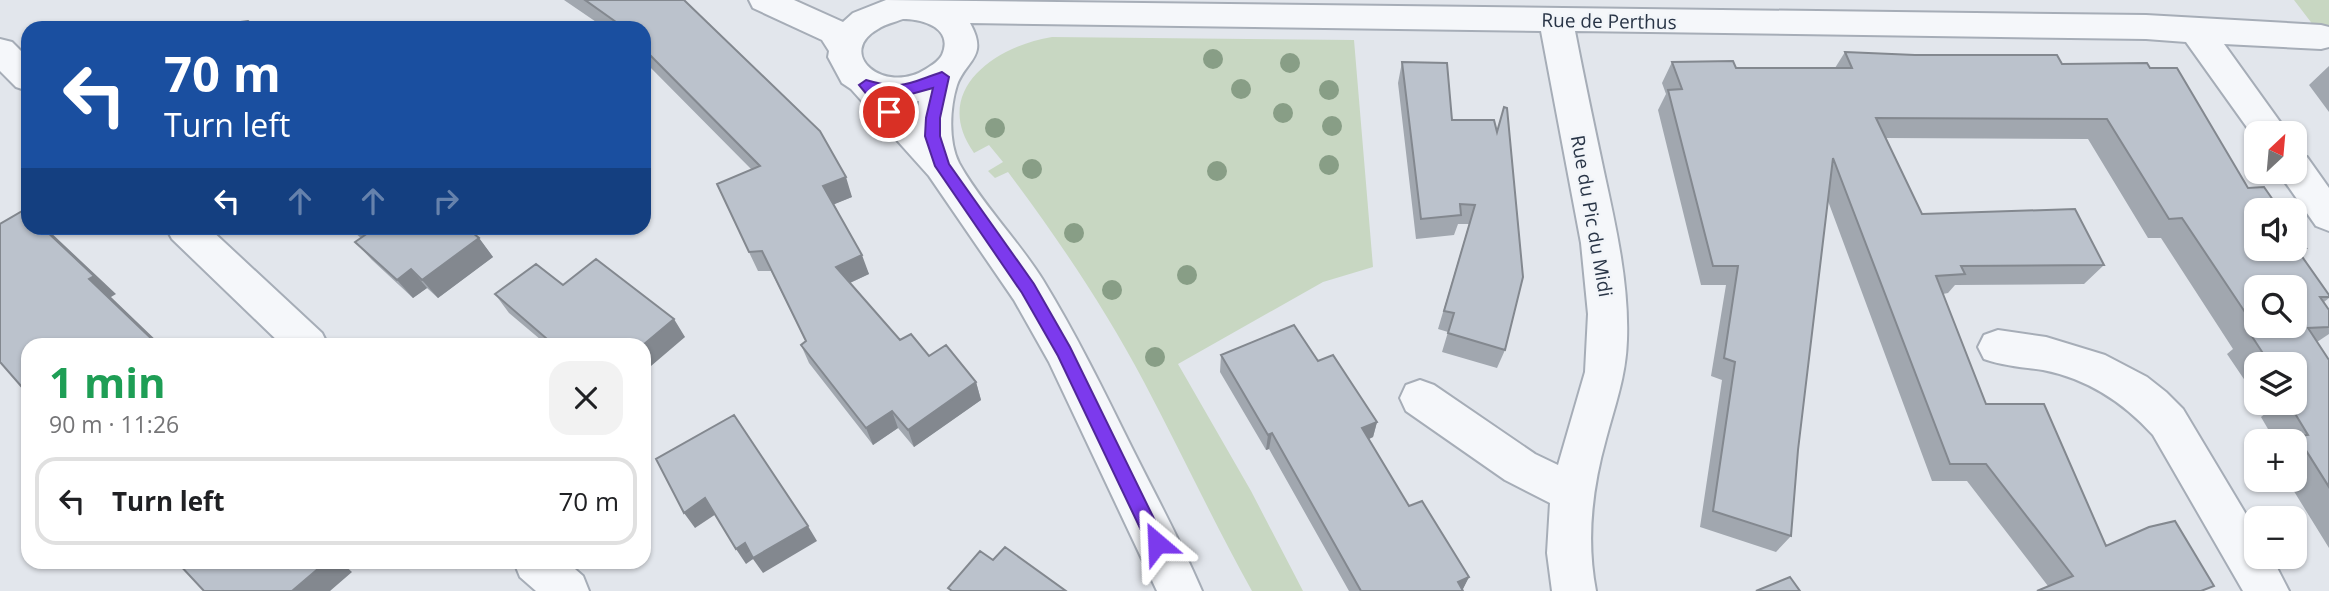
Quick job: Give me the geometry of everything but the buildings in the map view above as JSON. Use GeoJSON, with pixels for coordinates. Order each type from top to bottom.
{"type":"FeatureCollection","features":[{"type":"Feature","properties":{"kind":"street"},"geometry":{"type":"LineString","coordinates":[[765,0],[834,32],[844,49],[845,63],[853,75],[866,85],[942,166],[1028,289],[1064,352],[1180,591]]}},
{"type":"Feature","properties":{"kind":"street"},"geometry":{"type":"LineString","coordinates":[[861,0],[933,10],[954,23],[961,36],[962,50],[949,71],[933,118],[933,136],[942,166]]}},
{"type":"Feature","properties":{"kind":"street"},"geometry":{"type":"LineString","coordinates":[[844,49],[850,35],[860,23],[878,12],[900,7]]}},
{"type":"Feature","properties":{"kind":"street","name":"Rue de Perthus"},"geometry":{"type":"LineString","coordinates":[[933,10],[1556,21],[2139,14],[2196,31],[2321,37]]}},
{"type":"Feature","properties":{"kind":"street","name":"Rue de Perthus"},"geometry":{"type":"LineString","coordinates":[[949,71],[972,49],[992,38],[1071,13]]}},
{"type":"Feature","properties":{"kind":"street","name":"Rue du Pic du Midi"},"geometry":{"type":"LineString","coordinates":[[1556,21],[1603,253],[1608,302],[1606,362],[1602,385],[1586,438],[1570,510],[1569,553],[1574,591]]}},
{"type":"Feature","properties":{"kind":"street"},"geometry":{"type":"LineString","coordinates":[[2196,31],[2261,121]]}},
{"type":"Feature","properties":{"kind":"street"},"geometry":{"type":"LineString","coordinates":[[0,51],[21,71]]}},
{"type":"Feature","properties":{"kind":"street"},"geometry":{"type":"LineString","coordinates":[[866,85],[884,90],[904,91],[924,86],[949,71]]}},
{"type":"Feature","properties":{"kind":"street"},"geometry":{"type":"LineString","coordinates":[[2306,184],[2329,216]]}},
{"type":"Feature","properties":{"kind":"street"},"geometry":{"type":"LineString","coordinates":[[192,235],[301,338]]}},
{"type":"Feature","properties":{"kind":"street"},"geometry":{"type":"LineString","coordinates":[[1998,347],[2048,355],[2097,370],[2117,379],[2153,404],[2168,422],[2267,591]]}},
{"type":"Feature","properties":{"kind":"street"},"geometry":{"type":"LineString","coordinates":[[1420,398],[1520,467],[1574,492]]}},
{"type":"Feature","properties":{"kind":"street"},"geometry":{"type":"LineString","coordinates":[[543,569],[566,591]]}},
{"type":"Feature","properties":{"kind":"green space"},"geometry":{"type":"Polygon","coordinates":[[[2294,0],[2329,0],[2329,34],[2320,34],[2294,0]]]}},
{"type":"Feature","properties":{"kind":"green space"},"geometry":{"type":"Polygon","coordinates":[[[1052,37],[1354,40],[1373,267],[1323,282],[1178,364],[1251,491],[1303,591],[1252,591],[1144,382],[1097,301],[1063,248],[1008,172],[995,178],[988,171],[1003,162],[989,145],[974,153],[962,131],[960,110],[964,91],[975,75],[1010,50],[1052,37]]]}},
{"type":"Feature","properties":{"kind":"route"},"geometry":{"type":"LineString","coordinates":[[889,112],[866,85],[884,90],[904,91],[924,86],[942,77],[933,118],[933,136],[942,166],[996,240],[1064,352],[1157,543]]}}]}
